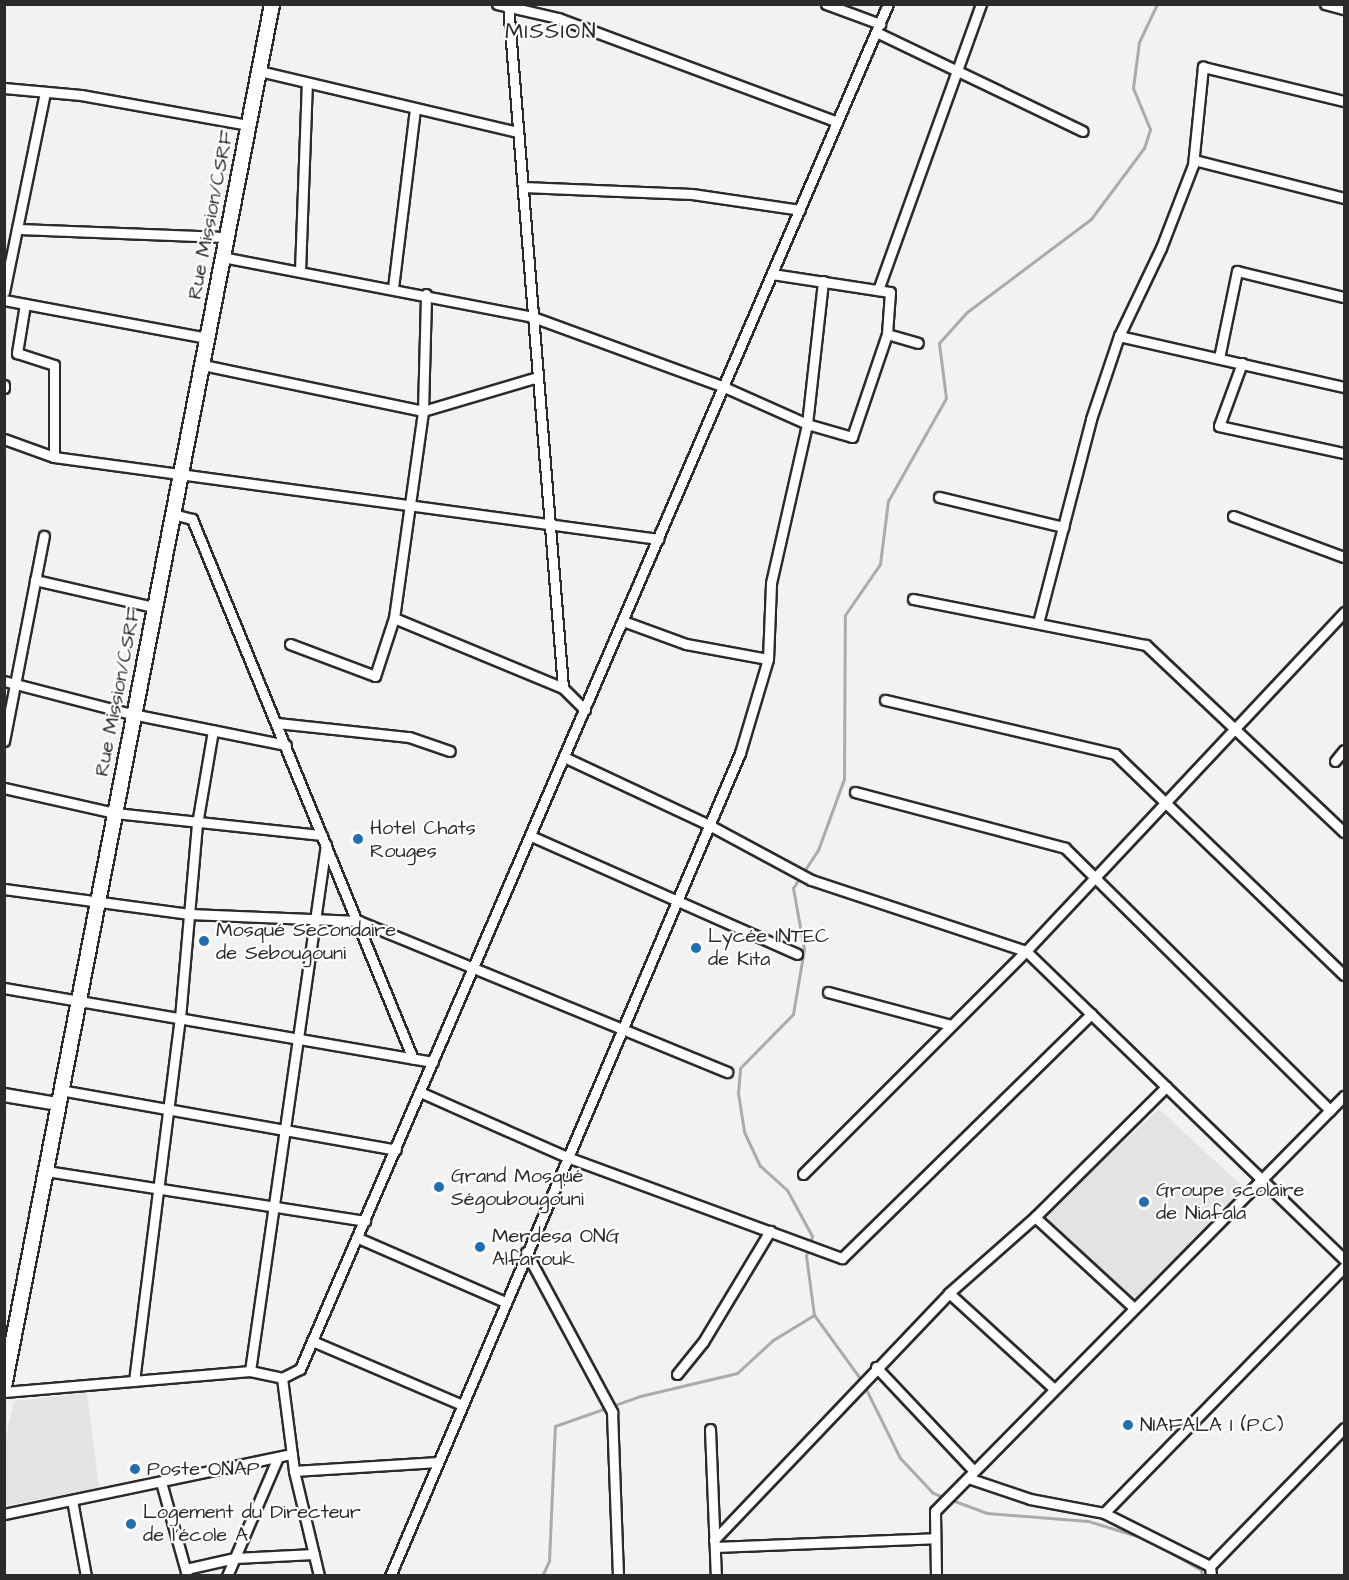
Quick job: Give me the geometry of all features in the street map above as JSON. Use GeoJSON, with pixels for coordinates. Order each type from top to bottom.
{"type":"FeatureCollection","features":[{"type":"Feature","properties":{"kind":"main road","name":"Rue Mission/CSRF"},"geometry":{"type":"LineString","coordinates":[[4,1387],[8,1349],[46,1171],[132,714],[181,477],[225,237],[272,4]]}},
{"type":"Feature","properties":{"kind":"street"},"geometry":{"type":"LineString","coordinates":[[497,4],[558,18],[837,122]]}},
{"type":"Feature","properties":{"kind":"street"},"geometry":{"type":"LineString","coordinates":[[826,4],[878,28],[957,71],[1083,131]]}},
{"type":"Feature","properties":{"kind":"street"},"geometry":{"type":"LineString","coordinates":[[4,1392],[250,1371],[282,1378],[300,1370],[888,4]]}},
{"type":"Feature","properties":{"kind":"street"},"geometry":{"type":"LineString","coordinates":[[878,290],[981,4]]}},
{"type":"Feature","properties":{"kind":"street"},"geometry":{"type":"LineString","coordinates":[[1324,4],[1344,9]]}},
{"type":"Feature","properties":{"kind":"street"},"geometry":{"type":"LineString","coordinates":[[508,5],[563,688]]}},
{"type":"Feature","properties":{"kind":"street"},"geometry":{"type":"LineString","coordinates":[[1038,623],[1091,419],[1119,336],[1161,248],[1194,160],[1203,67],[1344,101]]}},
{"type":"Feature","properties":{"kind":"street"},"geometry":{"type":"LineString","coordinates":[[259,72],[518,132]]}},
{"type":"Feature","properties":{"kind":"street"},"geometry":{"type":"LineString","coordinates":[[300,271],[307,83]]}},
{"type":"Feature","properties":{"kind":"street"},"geometry":{"type":"LineString","coordinates":[[4,88],[45,92],[248,125]]}},
{"type":"Feature","properties":{"kind":"street"},"geometry":{"type":"LineString","coordinates":[[4,292],[45,92]]}},
{"type":"Feature","properties":{"kind":"street"},"geometry":{"type":"LineString","coordinates":[[393,288],[415,109]]}},
{"type":"Feature","properties":{"kind":"street"},"geometry":{"type":"LineString","coordinates":[[1194,160],[1344,198]]}},
{"type":"Feature","properties":{"kind":"street"},"geometry":{"type":"LineString","coordinates":[[523,187],[692,194],[800,210]]}},
{"type":"Feature","properties":{"kind":"street"},"geometry":{"type":"LineString","coordinates":[[17,230],[225,237]]}},
{"type":"Feature","properties":{"kind":"street"},"geometry":{"type":"LineString","coordinates":[[222,257],[426,294],[533,317],[724,387],[807,424],[852,437],[886,334],[890,292],[772,274]]}},
{"type":"Feature","properties":{"kind":"street"},"geometry":{"type":"LineString","coordinates":[[1219,358],[1237,270],[1344,297]]}},
{"type":"Feature","properties":{"kind":"street"},"geometry":{"type":"LineString","coordinates":[[390,1575],[740,753],[768,659],[771,583],[807,424],[824,281]]}},
{"type":"Feature","properties":{"kind":"street"},"geometry":{"type":"LineString","coordinates":[[290,644],[375,676],[394,618],[423,411],[426,294]]}},
{"type":"Feature","properties":{"kind":"street"},"geometry":{"type":"LineString","coordinates":[[4,300],[208,338]]}},
{"type":"Feature","properties":{"kind":"street"},"geometry":{"type":"LineString","coordinates":[[25,304],[17,353],[54,365],[54,458]]}},
{"type":"Feature","properties":{"kind":"street"},"geometry":{"type":"LineString","coordinates":[[886,334],[918,343]]}},
{"type":"Feature","properties":{"kind":"street"},"geometry":{"type":"LineString","coordinates":[[1119,336],[1344,387]]}},
{"type":"Feature","properties":{"kind":"street"},"geometry":{"type":"LineString","coordinates":[[1242,363],[1218,426],[1344,453]]}},
{"type":"Feature","properties":{"kind":"street"},"geometry":{"type":"LineString","coordinates":[[203,365],[423,411],[538,377]]}},
{"type":"Feature","properties":{"kind":"street"},"geometry":{"type":"LineString","coordinates":[[4,439],[54,458],[181,477],[550,523],[658,539]]}},
{"type":"Feature","properties":{"kind":"street"},"geometry":{"type":"LineString","coordinates":[[939,497],[1063,527]]}},
{"type":"Feature","properties":{"kind":"street"},"geometry":{"type":"LineString","coordinates":[[173,514],[192,519],[278,723],[413,1059]]}},
{"type":"Feature","properties":{"kind":"street"},"geometry":{"type":"LineString","coordinates":[[1233,516],[1344,557]]}},
{"type":"Feature","properties":{"kind":"street"},"geometry":{"type":"LineString","coordinates":[[4,741],[18,685],[44,536]]}},
{"type":"Feature","properties":{"kind":"street"},"geometry":{"type":"LineString","coordinates":[[35,580],[154,607]]}},
{"type":"Feature","properties":{"kind":"street"},"geometry":{"type":"LineString","coordinates":[[913,599],[1146,645],[1344,832]]}},
{"type":"Feature","properties":{"kind":"street"},"geometry":{"type":"LineString","coordinates":[[803,1174],[1026,951],[1344,612]]}},
{"type":"Feature","properties":{"kind":"street"},"geometry":{"type":"LineString","coordinates":[[394,618],[563,688],[585,710]]}},
{"type":"Feature","properties":{"kind":"street"},"geometry":{"type":"LineString","coordinates":[[623,621],[686,644],[768,659]]}},
{"type":"Feature","properties":{"kind":"street"},"geometry":{"type":"LineString","coordinates":[[4,681],[132,714],[286,745]]}},
{"type":"Feature","properties":{"kind":"street"},"geometry":{"type":"LineString","coordinates":[[885,700],[1115,754],[1344,975]]}},
{"type":"Feature","properties":{"kind":"street"},"geometry":{"type":"LineString","coordinates":[[278,723],[409,736],[450,751]]}},
{"type":"Feature","properties":{"kind":"street"},"geometry":{"type":"LineString","coordinates":[[134,1381],[166,1109],[180,1018],[197,824],[213,730]]}},
{"type":"Feature","properties":{"kind":"street"},"geometry":{"type":"LineString","coordinates":[[1335,760],[1344,750]]}},
{"type":"Feature","properties":{"kind":"street"},"geometry":{"type":"LineString","coordinates":[[564,757],[709,825],[811,880],[1026,951],[1344,1259]]}},
{"type":"Feature","properties":{"kind":"street"},"geometry":{"type":"LineString","coordinates":[[4,788],[115,813],[324,839]]}},
{"type":"Feature","properties":{"kind":"street"},"geometry":{"type":"LineString","coordinates":[[855,792],[1065,848],[1330,1110]]}},
{"type":"Feature","properties":{"kind":"street"},"geometry":{"type":"LineString","coordinates":[[531,836],[797,954]]}},
{"type":"Feature","properties":{"kind":"street"},"geometry":{"type":"LineString","coordinates":[[250,1371],[298,1039],[324,839]]}},
{"type":"Feature","properties":{"kind":"street"},"geometry":{"type":"LineString","coordinates":[[4,889],[97,904],[189,914],[359,921],[727,1072]]}},
{"type":"Feature","properties":{"kind":"street"},"geometry":{"type":"LineString","coordinates":[[4,988],[433,1062]]}},
{"type":"Feature","properties":{"kind":"street"},"geometry":{"type":"LineString","coordinates":[[828,992],[951,1025]]}},
{"type":"Feature","properties":{"kind":"street"},"geometry":{"type":"LineString","coordinates":[[420,1092],[567,1157],[842,1258],[1091,1014]]}},
{"type":"Feature","properties":{"kind":"street"},"geometry":{"type":"LineString","coordinates":[[714,1544],[876,1367],[949,1293],[1035,1216],[1166,1087]]}},
{"type":"Feature","properties":{"kind":"street"},"geometry":{"type":"LineString","coordinates":[[4,1095],[59,1097],[166,1109],[396,1150]]}},
{"type":"Feature","properties":{"kind":"street"},"geometry":{"type":"LineString","coordinates":[[936,1575],[935,1511],[1344,1096]]}},
{"type":"Feature","properties":{"kind":"street"},"geometry":{"type":"LineString","coordinates":[[46,1171],[365,1221]]}},
{"type":"Feature","properties":{"kind":"street"},"geometry":{"type":"LineString","coordinates":[[1035,1216],[1134,1308]]}},
{"type":"Feature","properties":{"kind":"street"},"geometry":{"type":"LineString","coordinates":[[677,1374],[703,1342],[771,1231]]}},
{"type":"Feature","properties":{"kind":"street"},"geometry":{"type":"LineString","coordinates":[[358,1238],[506,1302]]}},
{"type":"Feature","properties":{"kind":"street"},"geometry":{"type":"LineString","coordinates":[[526,1252],[606,1395],[612,1412],[618,1575]]}},
{"type":"Feature","properties":{"kind":"street"},"geometry":{"type":"LineString","coordinates":[[1104,1513],[1344,1267]]}},
{"type":"Feature","properties":{"kind":"street"},"geometry":{"type":"LineString","coordinates":[[949,1293],[1054,1389]]}},
{"type":"Feature","properties":{"kind":"street"},"geometry":{"type":"LineString","coordinates":[[312,1341],[462,1405]]}},
{"type":"Feature","properties":{"kind":"street"},"geometry":{"type":"LineString","coordinates":[[876,1367],[971,1474],[1030,1499],[1104,1513],[1211,1571],[1344,1428]]}},
{"type":"Feature","properties":{"kind":"street"},"geometry":{"type":"LineString","coordinates":[[282,1378],[294,1471],[319,1575]]}},
{"type":"Feature","properties":{"kind":"street"},"geometry":{"type":"LineString","coordinates":[[710,1429],[716,1575]]}},
{"type":"Feature","properties":{"kind":"street"},"geometry":{"type":"LineString","coordinates":[[4,1514],[292,1454]]}},
{"type":"Feature","properties":{"kind":"street"},"geometry":{"type":"LineString","coordinates":[[227,1575],[278,1457]]}},
{"type":"Feature","properties":{"kind":"street"},"geometry":{"type":"LineString","coordinates":[[294,1471],[438,1462]]}},
{"type":"Feature","properties":{"kind":"street"},"geometry":{"type":"LineString","coordinates":[[161,1482],[187,1572],[235,1558],[314,1554]]}},
{"type":"Feature","properties":{"kind":"street"},"geometry":{"type":"LineString","coordinates":[[72,1500],[86,1575]]}},
{"type":"Feature","properties":{"kind":"street"},"geometry":{"type":"LineString","coordinates":[[714,1544],[935,1538]]}},
{"type":"Feature","properties":{"kind":"shaded area","name":"Groupe scolaire de Niafala"},"geometry":{"type":"Polygon","coordinates":[[[1159,1109],[1244,1188],[1133,1302],[1043,1216],[1159,1109]]]}},
{"type":"Feature","properties":{"kind":"shaded area"},"geometry":{"type":"Polygon","coordinates":[[[87,1393],[99,1488],[5,1506],[5,1441],[14,1401],[87,1393]]]}},
{"type":"Feature","properties":{"kind":"waterway"},"geometry":{"type":"LineString","coordinates":[[1147,1539],[1088,1521],[987,1513],[933,1493],[900,1458],[862,1381],[814,1315],[806,1256],[812,1236],[787,1190],[760,1166],[744,1131],[738,1093],[740,1068],[793,1014],[804,949],[793,888],[818,850],[844,779],[845,615],[880,564],[888,501],[946,398],[939,343],[967,312],[1091,219],[1144,148],[1150,129],[1133,88],[1139,42],[1157,4]]}},
{"type":"Feature","properties":{"kind":"waterway"},"geometry":{"type":"LineString","coordinates":[[542,1576],[549,1561],[555,1426],[640,1396],[737,1373],[773,1340],[814,1315]]}},
{"type":"Feature","properties":{"kind":"waterway"},"geometry":{"type":"LineString","coordinates":[[1156,1544],[1201,1570],[1202,1576]]}},
{"type":"Feature","properties":{"kind":"place","name":"Hotel Chats Rouges"},"geometry":{"type":"Point","coordinates":[358,839]}},
{"type":"Feature","properties":{"kind":"place","name":"Mosqué Secondaire de Sebougouni"},"geometry":{"type":"Point","coordinates":[204,941]}},
{"type":"Feature","properties":{"kind":"place","name":"Lycée INTEC de Kita"},"geometry":{"type":"Point","coordinates":[696,948]}},
{"type":"Feature","properties":{"kind":"place","name":"Grand Mosqué Ségoubougouni"},"geometry":{"type":"Point","coordinates":[439,1187]}},
{"type":"Feature","properties":{"kind":"place","name":"Groupe scolaire de Niafala"},"geometry":{"type":"Point","coordinates":[1144,1202]}},
{"type":"Feature","properties":{"kind":"place","name":"Merdesa ONG Alfarouk"},"geometry":{"type":"Point","coordinates":[480,1247]}},
{"type":"Feature","properties":{"kind":"place","name":"NIAFALA I (P.C)"},"geometry":{"type":"Point","coordinates":[1128,1425]}},
{"type":"Feature","properties":{"kind":"place","name":"Poste ONAP"},"geometry":{"type":"Point","coordinates":[135,1469]}},
{"type":"Feature","properties":{"kind":"place","name":"Logement du Directeur de l'école A"},"geometry":{"type":"Point","coordinates":[131,1524]}},
{"type":"Feature","properties":{"kind":"district","name":"MISSION"},"geometry":{"type":"Point","coordinates":[551,32]}}]}
